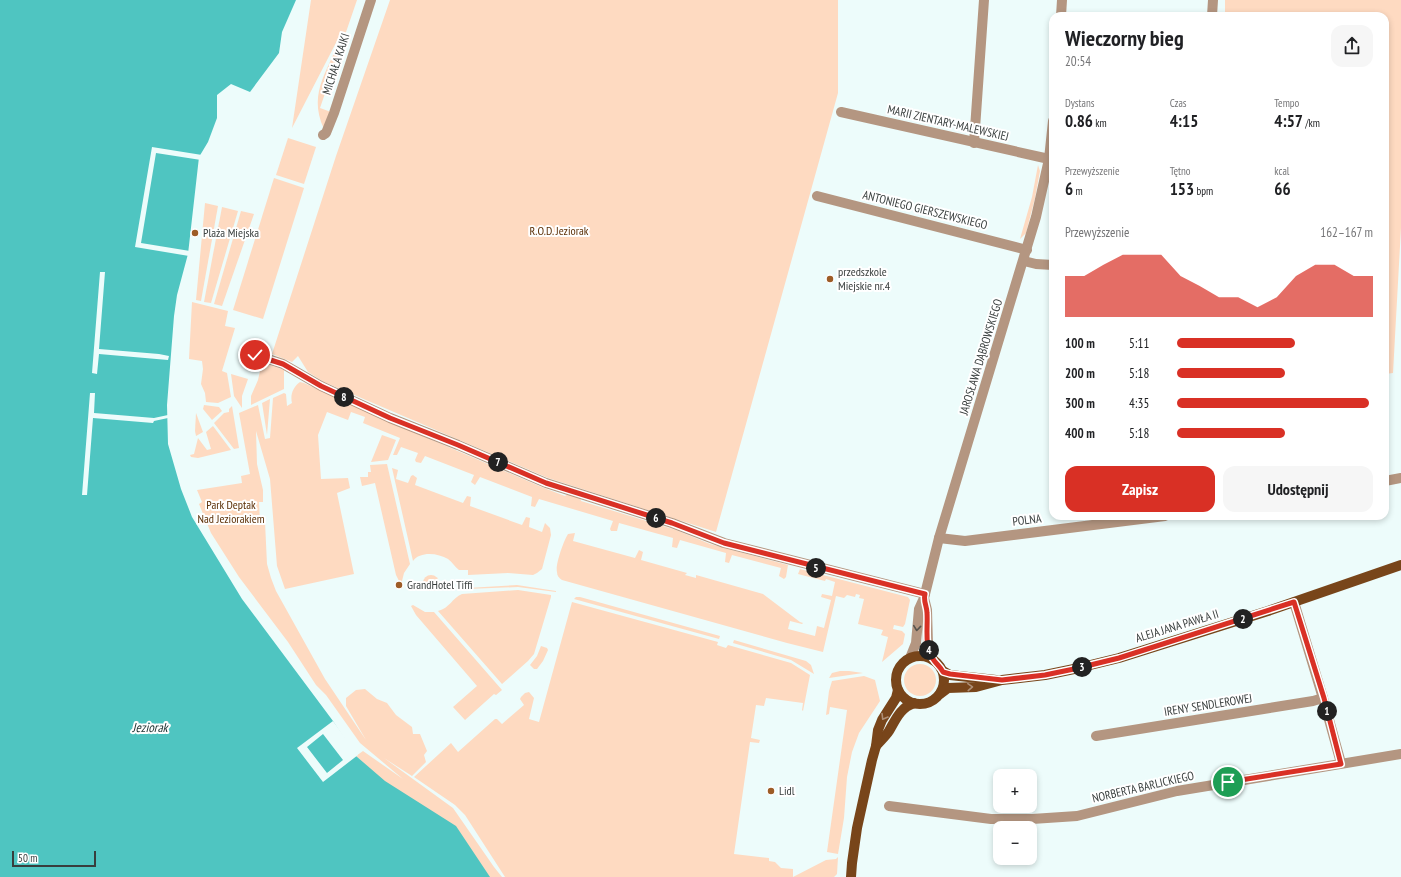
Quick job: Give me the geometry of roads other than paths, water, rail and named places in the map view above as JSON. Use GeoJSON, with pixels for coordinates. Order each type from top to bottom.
{"type":"FeatureCollection","features":[{"type":"Feature","properties":{"kind":"main road","name":"ALEJA JANA PAWŁA II"},"geometry":{"type":"LineString","coordinates":[[940,694],[948,688],[976,687],[1002,680],[1060,672],[1119,658],[1294,602],[1401,565]]}},
{"type":"Feature","properties":{"kind":"main road"},"geometry":{"type":"LineString","coordinates":[[922,656],[933,660],[943,672],[943,687],[940,694],[928,702],[921,704],[907,700],[898,690],[896,683],[898,671],[905,661],[910,658],[922,656]]}},
{"type":"Feature","properties":{"kind":"main road","name":"ALEJA JANA PAWŁA II"},"geometry":{"type":"LineString","coordinates":[[943,672],[1002,680]]}},
{"type":"Feature","properties":{"kind":"main road"},"geometry":{"type":"LineString","coordinates":[[851,877],[857,828],[876,746],[878,730],[882,720],[896,698],[898,690]]}},
{"type":"Feature","properties":{"kind":"main road"},"geometry":{"type":"LineString","coordinates":[[876,746],[888,733],[906,706],[914,703]]}},
{"type":"Feature","properties":{"kind":"street","name":"MICHAŁA KAJKI"},"geometry":{"type":"LineString","coordinates":[[323,135],[326,133],[334,113],[371,0]]}},
{"type":"Feature","properties":{"kind":"street"},"geometry":{"type":"LineString","coordinates":[[974,143],[984,0]]}},
{"type":"Feature","properties":{"kind":"street"},"geometry":{"type":"LineString","coordinates":[[1061,12],[1062,0]]}},
{"type":"Feature","properties":{"kind":"street"},"geometry":{"type":"LineString","coordinates":[[1212,0],[1212,12]]}},
{"type":"Feature","properties":{"kind":"street","name":"MARII ZIENTARY-MALEWSKIEJ"},"geometry":{"type":"LineString","coordinates":[[841,112],[1049,159]]}},
{"type":"Feature","properties":{"kind":"street","name":"JAROSŁAWA DĄBROWSKIEGO"},"geometry":{"type":"LineString","coordinates":[[910,658],[916,644],[919,609],[924,596],[939,538],[1024,261],[1041,200],[1049,159]]}},
{"type":"Feature","properties":{"kind":"street","name":"ANTONIEGO GIERSZEWSKIEGO"},"geometry":{"type":"LineString","coordinates":[[817,196],[1027,250]]}},
{"type":"Feature","properties":{"kind":"street"},"geometry":{"type":"LineString","coordinates":[[1024,261],[1049,265]]}},
{"type":"Feature","properties":{"kind":"street"},"geometry":{"type":"LineString","coordinates":[[244,351],[283,364],[321,386],[390,418],[458,445],[546,483],[672,523],[724,543],[924,596]]}},
{"type":"Feature","properties":{"kind":"street"},"geometry":{"type":"LineString","coordinates":[[1389,480],[1401,478]]}},
{"type":"Feature","properties":{"kind":"street","name":"POLNA"},"geometry":{"type":"LineString","coordinates":[[939,538],[965,541],[1133,520]]}},
{"type":"Feature","properties":{"kind":"street","name":"JAROSŁAWA DĄBROWSKIEGO"},"geometry":{"type":"LineString","coordinates":[[924,596],[927,610],[928,644],[933,660]]}},
{"type":"Feature","properties":{"kind":"street"},"geometry":{"type":"LineString","coordinates":[[1294,602],[1324,698],[1341,764]]}},
{"type":"Feature","properties":{"kind":"street","name":"IRENY SENDLEROWEJ"},"geometry":{"type":"LineString","coordinates":[[1096,736],[1324,698]]}},
{"type":"Feature","properties":{"kind":"street","name":"NORBERTA BARLICKIEGO"},"geometry":{"type":"LineString","coordinates":[[889,806],[991,819],[1032,819],[1077,816],[1177,791],[1401,754]]}},
{"type":"Feature","properties":{"kind":"water","name":"Jeziorak"},"geometry":{"type":"Polygon","coordinates":[[[0,0],[296,0],[282,32],[279,53],[250,92],[231,84],[217,95],[217,118],[208,142],[199,157],[188,254],[177,295],[174,316],[167,405],[168,444],[181,489],[192,517],[242,599],[333,721],[356,756],[385,781],[456,826],[490,877],[0,877],[0,0]]]}},
{"type":"Feature","properties":{"kind":"place","name":"Plaża Miejska"},"geometry":{"type":"Point","coordinates":[195,233]}},
{"type":"Feature","properties":{"kind":"place","name":"przedszkole Miejskie nr.4"},"geometry":{"type":"Point","coordinates":[830,279]}},
{"type":"Feature","properties":{"kind":"place","name":"GrandHotel Tiffi"},"geometry":{"type":"Point","coordinates":[399,585]}},
{"type":"Feature","properties":{"kind":"place","name":"Lidl"},"geometry":{"type":"Point","coordinates":[771,791]}},
{"type":"Feature","properties":{"kind":"park label","name":"R.O.D. Jeziorak"},"geometry":{"type":"Point","coordinates":[559,231]}},
{"type":"Feature","properties":{"kind":"park label","name":"Park Deptak Nad Jeziorakiem"},"geometry":{"type":"Point","coordinates":[231,512]}}]}
